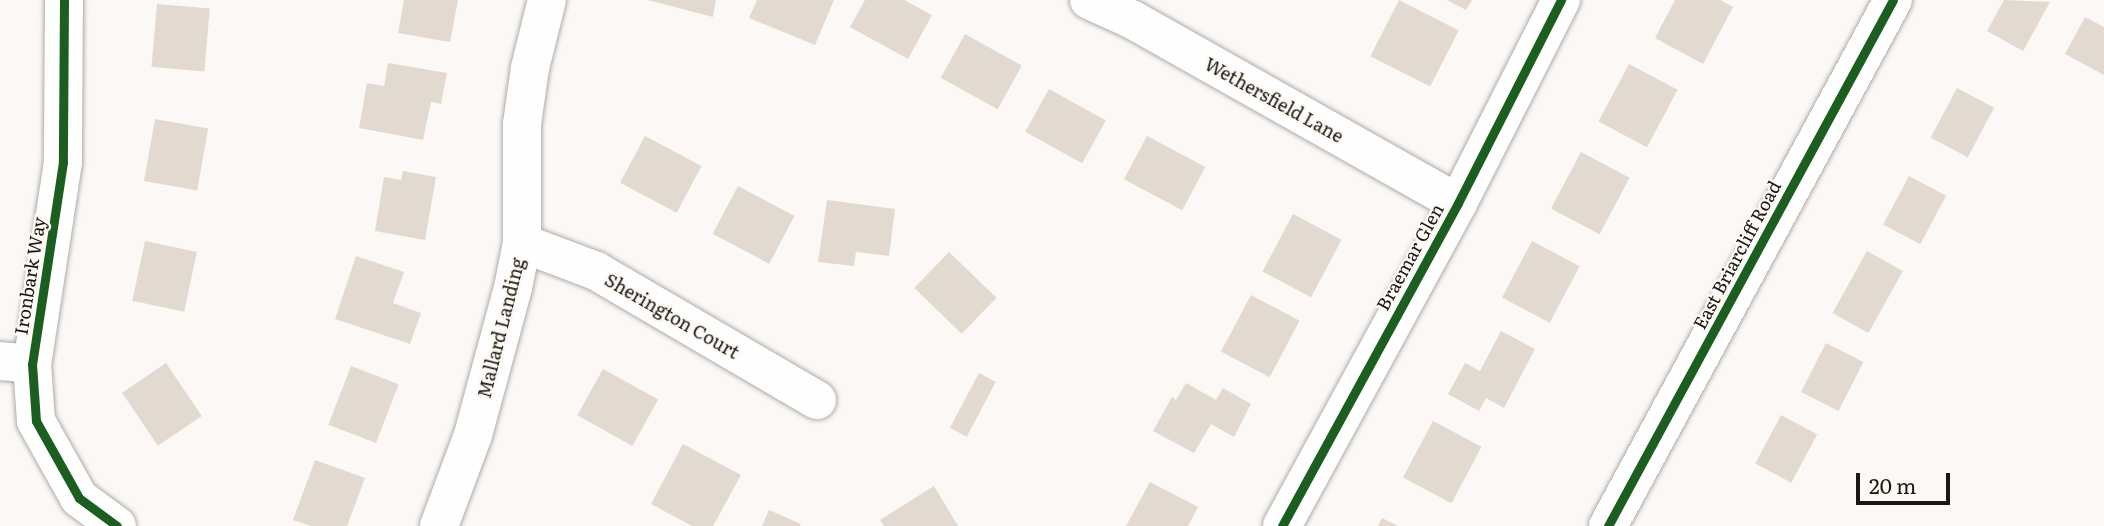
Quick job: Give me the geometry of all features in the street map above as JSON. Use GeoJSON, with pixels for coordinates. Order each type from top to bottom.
{"type":"FeatureCollection","features":[{"type":"Feature","properties":{"kind":"street","name":"Ironbark Way"},"geometry":{"type":"LineString","coordinates":[[64,0],[63,162],[16,363],[36,421],[79,498],[117,526]]}},
{"type":"Feature","properties":{"kind":"street","name":"Mallard Landing"},"geometry":{"type":"LineString","coordinates":[[439,526],[498,350],[522,243],[522,124],[530,68],[547,0]]}},
{"type":"Feature","properties":{"kind":"street","name":"Wethersfield Lane"},"geometry":{"type":"LineString","coordinates":[[1088,0],[1133,20],[1458,203]]}},
{"type":"Feature","properties":{"kind":"street","name":"Braemar Glen"},"geometry":{"type":"LineString","coordinates":[[1282,526],[1458,203],[1561,0]]}},
{"type":"Feature","properties":{"kind":"street","name":"East Briarcliff Road"},"geometry":{"type":"LineString","coordinates":[[1608,526],[1893,0]]}},
{"type":"Feature","properties":{"kind":"street","name":"Sherington Court"},"geometry":{"type":"LineString","coordinates":[[522,243],[596,271],[817,400]]}},
{"type":"Feature","properties":{"kind":"building"},"geometry":{"type":"Polygon","coordinates":[[[404,0],[458,0],[450,42],[398,33],[404,0]]]}},
{"type":"Feature","properties":{"kind":"building"},"geometry":{"type":"Polygon","coordinates":[[[648,0],[716,0],[713,17],[648,0]]]}},
{"type":"Feature","properties":{"kind":"building"},"geometry":{"type":"Polygon","coordinates":[[[757,0],[834,0],[815,45],[749,18],[757,0]]]}},
{"type":"Feature","properties":{"kind":"building"},"geometry":{"type":"Polygon","coordinates":[[[865,0],[904,0],[932,15],[908,59],[850,27],[865,0]]]}},
{"type":"Feature","properties":{"kind":"building"},"geometry":{"type":"Polygon","coordinates":[[[1399,0],[1459,30],[1430,87],[1370,56],[1399,0]]]}},
{"type":"Feature","properties":{"kind":"building"},"geometry":{"type":"Polygon","coordinates":[[[1447,0],[1472,0],[1466,10],[1447,0]]]}},
{"type":"Feature","properties":{"kind":"building"},"geometry":{"type":"Polygon","coordinates":[[[1675,0],[1720,0],[1733,7],[1703,64],[1655,38],[1675,0]]]}},
{"type":"Feature","properties":{"kind":"building"},"geometry":{"type":"Polygon","coordinates":[[[2004,0],[2050,2],[2023,51],[1987,31],[2004,0]]]}},
{"type":"Feature","properties":{"kind":"building"},"geometry":{"type":"Polygon","coordinates":[[[157,4],[210,9],[204,71],[152,67],[157,4]]]}},
{"type":"Feature","properties":{"kind":"building"},"geometry":{"type":"Polygon","coordinates":[[[2085,17],[2104,27],[2104,75],[2065,54],[2085,17]]]}},
{"type":"Feature","properties":{"kind":"building"},"geometry":{"type":"Polygon","coordinates":[[[965,34],[1022,66],[998,109],[941,78],[965,34]]]}},
{"type":"Feature","properties":{"kind":"building"},"geometry":{"type":"Polygon","coordinates":[[[388,63],[447,73],[441,104],[431,102],[423,140],[359,128],[367,83],[384,86],[388,63]]]}},
{"type":"Feature","properties":{"kind":"building"},"geometry":{"type":"Polygon","coordinates":[[[1629,64],[1678,90],[1647,147],[1598,121],[1629,64]]]}},
{"type":"Feature","properties":{"kind":"building"},"geometry":{"type":"Polygon","coordinates":[[[1957,88],[1994,108],[1968,157],[1931,137],[1957,88]]]}},
{"type":"Feature","properties":{"kind":"building"},"geometry":{"type":"Polygon","coordinates":[[[1049,89],[1106,121],[1082,163],[1025,132],[1049,89]]]}},
{"type":"Feature","properties":{"kind":"building"},"geometry":{"type":"Polygon","coordinates":[[[155,119],[208,128],[197,190],[144,181],[155,119]]]}},
{"type":"Feature","properties":{"kind":"building"},"geometry":{"type":"Polygon","coordinates":[[[645,136],[702,166],[677,213],[620,183],[645,136]]]}},
{"type":"Feature","properties":{"kind":"building"},"geometry":{"type":"Polygon","coordinates":[[[1147,136],[1205,167],[1182,210],[1124,179],[1147,136]]]}},
{"type":"Feature","properties":{"kind":"building"},"geometry":{"type":"Polygon","coordinates":[[[1581,152],[1630,178],[1600,234],[1551,209],[1581,152]]]}},
{"type":"Feature","properties":{"kind":"building"},"geometry":{"type":"Polygon","coordinates":[[[403,171],[436,177],[425,240],[375,231],[384,177],[401,180],[403,171]]]}},
{"type":"Feature","properties":{"kind":"building"},"geometry":{"type":"Polygon","coordinates":[[[1909,176],[1946,196],[1920,244],[1883,225],[1909,176]]]}},
{"type":"Feature","properties":{"kind":"building"},"geometry":{"type":"Polygon","coordinates":[[[738,186],[795,216],[769,264],[713,234],[738,186]]]}},
{"type":"Feature","properties":{"kind":"building"},"geometry":{"type":"Polygon","coordinates":[[[827,200],[895,209],[889,256],[856,252],[854,266],[818,262],[827,200]]]}},
{"type":"Feature","properties":{"kind":"building"},"geometry":{"type":"Polygon","coordinates":[[[1293,214],[1342,240],[1311,297],[1262,271],[1293,214]]]}},
{"type":"Feature","properties":{"kind":"building"},"geometry":{"type":"Polygon","coordinates":[[[145,241],[197,252],[184,312],[132,301],[145,241]]]}},
{"type":"Feature","properties":{"kind":"building"},"geometry":{"type":"Polygon","coordinates":[[[1532,241],[1580,266],[1550,323],[1502,298],[1532,241]]]}},
{"type":"Feature","properties":{"kind":"building"},"geometry":{"type":"Polygon","coordinates":[[[1867,251],[1903,271],[1868,333],[1833,313],[1867,251]]]}},
{"type":"Feature","properties":{"kind":"building"},"geometry":{"type":"Polygon","coordinates":[[[949,252],[996,298],[962,334],[914,288],[949,252]]]}},
{"type":"Feature","properties":{"kind":"building"},"geometry":{"type":"Polygon","coordinates":[[[356,256],[404,272],[393,303],[421,313],[410,344],[335,319],[356,256]]]}},
{"type":"Feature","properties":{"kind":"building"},"geometry":{"type":"Polygon","coordinates":[[[1251,295],[1300,321],[1270,377],[1221,352],[1251,295]]]}},
{"type":"Feature","properties":{"kind":"building"},"geometry":{"type":"Polygon","coordinates":[[[1501,331],[1535,349],[1504,408],[1486,398],[1479,411],[1448,394],[1465,363],[1480,371],[1501,331]]]}},
{"type":"Feature","properties":{"kind":"building"},"geometry":{"type":"Polygon","coordinates":[[[1826,343],[1863,362],[1838,411],[1801,392],[1826,343]]]}},
{"type":"Feature","properties":{"kind":"building"},"geometry":{"type":"Polygon","coordinates":[[[166,363],[202,416],[158,446],[122,393],[166,363]]]}},
{"type":"Feature","properties":{"kind":"building"},"geometry":{"type":"Polygon","coordinates":[[[351,366],[399,384],[376,443],[328,425],[351,366]]]}},
{"type":"Feature","properties":{"kind":"building"},"geometry":{"type":"Polygon","coordinates":[[[603,369],[658,400],[632,446],[577,415],[603,369]]]}},
{"type":"Feature","properties":{"kind":"building"},"geometry":{"type":"Polygon","coordinates":[[[979,373],[996,382],[967,437],[950,428],[979,373]]]}},
{"type":"Feature","properties":{"kind":"building"},"geometry":{"type":"Polygon","coordinates":[[[1186,383],[1216,400],[1223,388],[1251,404],[1234,437],[1211,424],[1194,453],[1153,431],[1172,397],[1176,400],[1186,383]]]}},
{"type":"Feature","properties":{"kind":"building"},"geometry":{"type":"Polygon","coordinates":[[[1781,415],[1817,434],[1791,483],[1755,464],[1781,415]]]}},
{"type":"Feature","properties":{"kind":"building"},"geometry":{"type":"Polygon","coordinates":[[[1433,421],[1482,447],[1452,503],[1403,478],[1433,421]]]}},
{"type":"Feature","properties":{"kind":"building"},"geometry":{"type":"Polygon","coordinates":[[[683,444],[741,475],[713,526],[692,526],[651,504],[683,444]]]}},
{"type":"Feature","properties":{"kind":"building"},"geometry":{"type":"Polygon","coordinates":[[[315,460],[365,478],[347,526],[311,526],[293,520],[315,460]]]}},
{"type":"Feature","properties":{"kind":"building"},"geometry":{"type":"Polygon","coordinates":[[[1150,482],[1198,507],[1188,526],[1126,526],[1150,482]]]}},
{"type":"Feature","properties":{"kind":"building"},"geometry":{"type":"Polygon","coordinates":[[[934,486],[958,526],[884,526],[880,520],[934,486]]]}},
{"type":"Feature","properties":{"kind":"building"},"geometry":{"type":"Polygon","coordinates":[[[769,510],[801,524],[762,526],[769,510]]]}},
{"type":"Feature","properties":{"kind":"building"},"geometry":{"type":"Polygon","coordinates":[[[1382,518],[1398,526],[1378,526],[1382,518]]]}},
{"type":"Feature","properties":{"kind":"cycle path"},"geometry":{"type":"LineString","coordinates":[[64,0],[63,162],[32,364],[36,421],[79,498],[117,526]]}},
{"type":"Feature","properties":{"kind":"cycle path"},"geometry":{"type":"LineString","coordinates":[[1282,526],[1458,203],[1561,0]]}},
{"type":"Feature","properties":{"kind":"cycle path"},"geometry":{"type":"LineString","coordinates":[[1608,526],[1893,0]]}}]}
